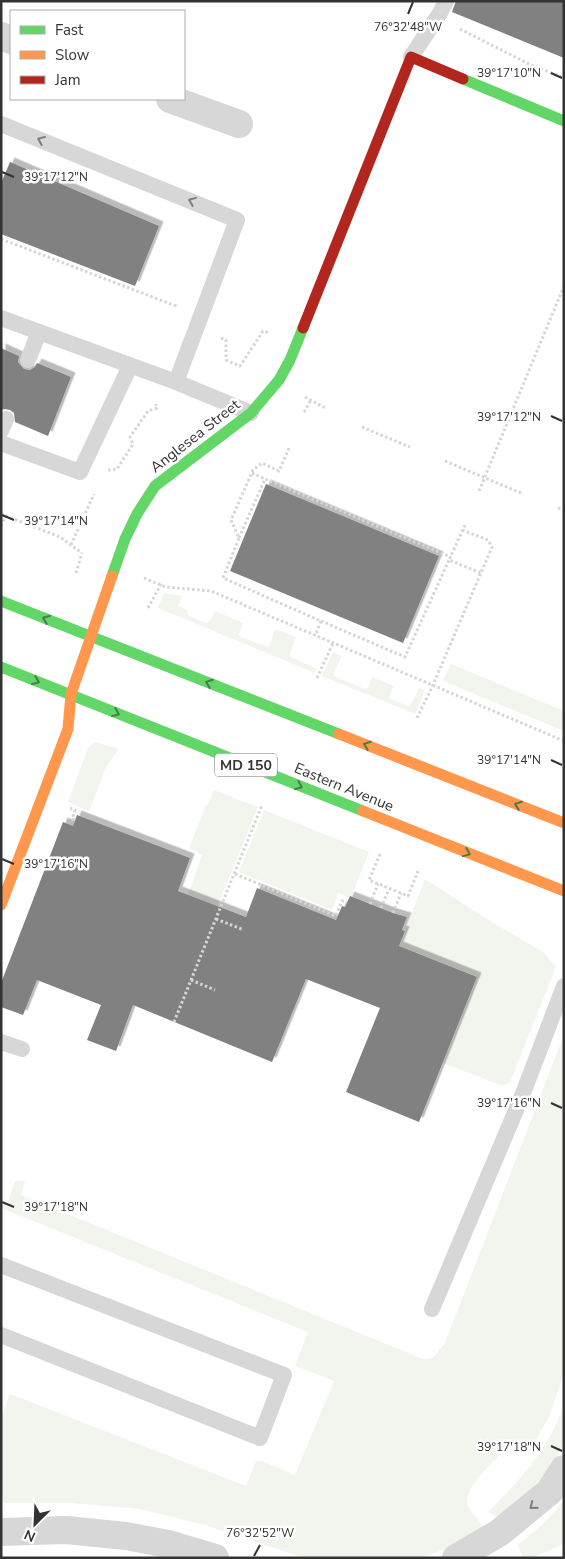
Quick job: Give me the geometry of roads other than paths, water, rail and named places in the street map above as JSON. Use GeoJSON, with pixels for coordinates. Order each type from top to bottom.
{"type":"FeatureCollection","features":[{"type":"Feature","properties":{"kind":"main road"},"geometry":{"type":"LineString","coordinates":[[411,57],[564,120]]}},
{"type":"Feature","properties":{"kind":"main road","name":"Anglesea Street"},"geometry":{"type":"LineString","coordinates":[[1,905],[68,729],[71,694],[125,539],[137,514],[155,486],[251,412],[279,380],[290,360],[411,57]]}},
{"type":"Feature","properties":{"kind":"main road"},"geometry":{"type":"LineString","coordinates":[[1,601],[564,822]]}},
{"type":"Feature","properties":{"kind":"main road","name":"Eastern Avenue"},"geometry":{"type":"LineString","coordinates":[[1,668],[71,694],[564,891]]}},
{"type":"Feature","properties":{"kind":"street"},"geometry":{"type":"LineString","coordinates":[[173,100],[239,124]]}},
{"type":"Feature","properties":{"kind":"street"},"geometry":{"type":"LineString","coordinates":[[456,1558],[499,1533],[549,1492],[564,1469]]}},
{"type":"Feature","properties":{"kind":"street"},"geometry":{"type":"LineString","coordinates":[[1,1532],[66,1530],[126,1536],[168,1544],[215,1558]]}},
{"type":"Feature","properties":{"kind":"lane"},"geometry":{"type":"LineString","coordinates":[[411,57],[446,1]]}},
{"type":"Feature","properties":{"kind":"lane"},"geometry":{"type":"LineString","coordinates":[[1,124],[237,220],[176,382]]}},
{"type":"Feature","properties":{"kind":"lane"},"geometry":{"type":"LineString","coordinates":[[1,318],[176,382],[251,412]]}},
{"type":"Feature","properties":{"kind":"lane"},"geometry":{"type":"LineString","coordinates":[[28,360],[39,332]]}},
{"type":"Feature","properties":{"kind":"lane"},"geometry":{"type":"LineString","coordinates":[[1,443],[80,472],[130,366]]}},
{"type":"Feature","properties":{"kind":"lane"},"geometry":{"type":"LineString","coordinates":[[432,1310],[522,1096],[564,986]]}},
{"type":"Feature","properties":{"kind":"lane"},"geometry":{"type":"LineString","coordinates":[[1,1042],[22,1048]]}},
{"type":"Feature","properties":{"kind":"lane"},"geometry":{"type":"LineString","coordinates":[[1,1265],[284,1375],[260,1438],[1,1335]]}}]}
